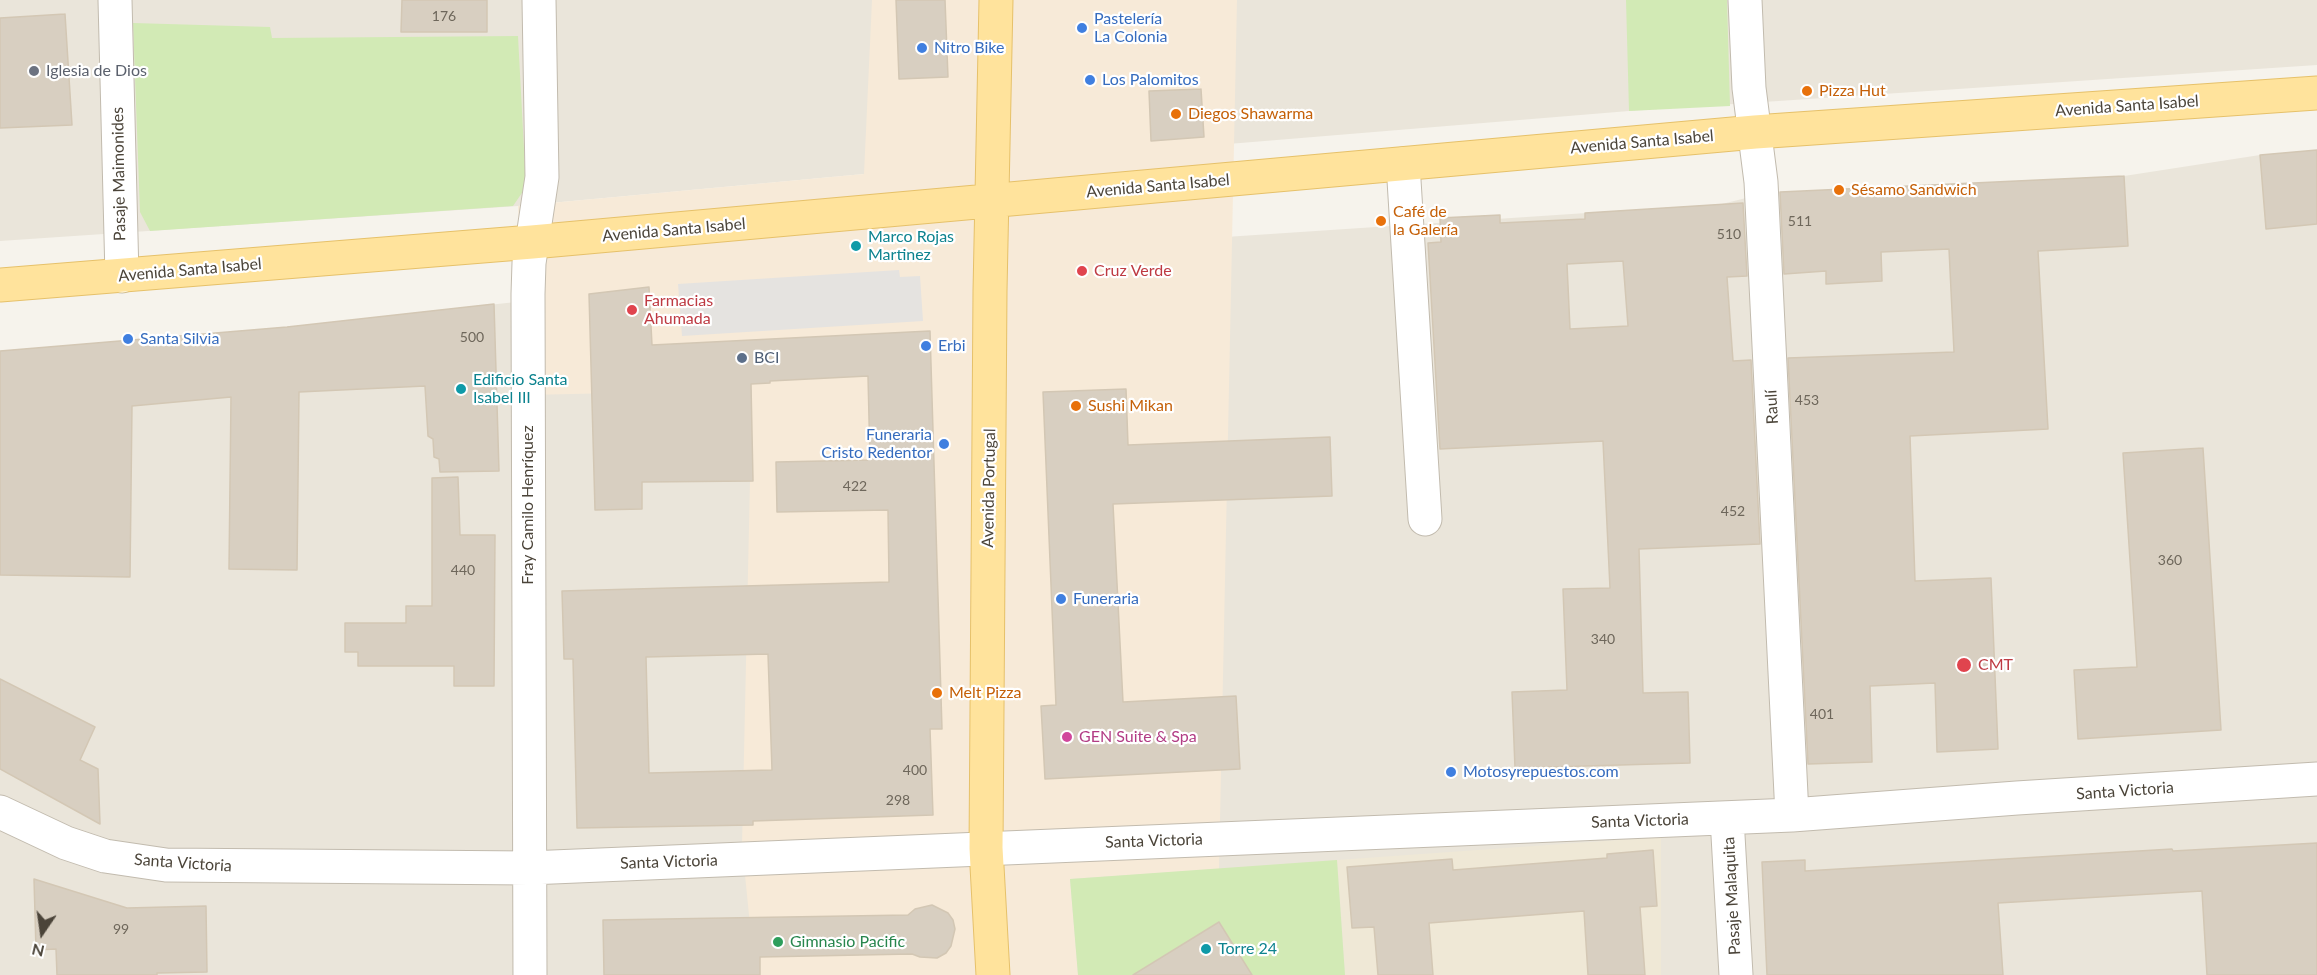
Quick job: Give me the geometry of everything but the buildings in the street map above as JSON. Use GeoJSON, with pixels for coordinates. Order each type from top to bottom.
{"type":"FeatureCollection","features":[{"type":"Feature","properties":{"kind":"main road","name":"Avenida Portugal"},"geometry":{"type":"LineString","coordinates":[[993,975],[986,848],[996,0]]}},
{"type":"Feature","properties":{"kind":"main road","name":"Avenida Santa Isabel"},"geometry":{"type":"LineString","coordinates":[[0,285],[532,242],[1755,132],[2317,93]]}},
{"type":"Feature","properties":{"kind":"street","name":"Pasaje Maimonides"},"geometry":{"type":"LineString","coordinates":[[115,0],[122,276]]}},
{"type":"Feature","properties":{"kind":"street","name":"Fray Camilo Henríquez"},"geometry":{"type":"LineString","coordinates":[[530,975],[528,294],[532,242],[542,177],[539,0]]}},
{"type":"Feature","properties":{"kind":"street","name":"Raulí"},"geometry":{"type":"LineString","coordinates":[[1745,0],[1749,88],[1761,182],[1792,815]]}},
{"type":"Feature","properties":{"kind":"street"},"geometry":{"type":"LineString","coordinates":[[1403,164],[1425,519]]}},
{"type":"Feature","properties":{"kind":"street","name":"Santa Victoria"},"geometry":{"type":"LineString","coordinates":[[0,812],[66,843],[105,856],[166,865],[529,868],[1792,815],[2317,779]]}},
{"type":"Feature","properties":{"kind":"street","name":"Pasaje Malaquita"},"geometry":{"type":"LineString","coordinates":[[1727,818],[1736,975]]}},
{"type":"Feature","properties":{"kind":"shaded area"},"geometry":{"type":"Polygon","coordinates":[[[0,0],[2317,0],[2317,65],[1629,111],[864,174],[518,206],[0,241],[0,0]]]}},
{"type":"Feature","properties":{"kind":"shaded area"},"geometry":{"type":"Polygon","coordinates":[[[872,0],[1237,0],[1219,869],[1070,879],[1078,975],[755,975],[742,845],[752,390],[527,395],[518,206],[864,174],[872,0]]]}},
{"type":"Feature","properties":{"kind":"shaded area"},"geometry":{"type":"Polygon","coordinates":[[[2317,150],[2317,975],[0,975],[0,351],[287,327],[589,294],[1105,245],[1722,204],[1766,193],[2124,176],[2260,155],[2317,150]]]}},
{"type":"Feature","properties":{"kind":"shaded area"},"geometry":{"type":"Polygon","coordinates":[[[899,270],[900,277],[920,276],[923,321],[682,336],[678,284],[899,270]]]}},
{"type":"Feature","properties":{"kind":"shaded area"},"geometry":{"type":"Polygon","coordinates":[[[1661,837],[1661,975],[1345,975],[1337,860],[1661,837]]]}},
{"type":"Feature","properties":{"kind":"green space"},"geometry":{"type":"Polygon","coordinates":[[[1626,0],[1727,0],[1730,106],[1629,111],[1626,0]]]}},
{"type":"Feature","properties":{"kind":"green space"},"geometry":{"type":"Polygon","coordinates":[[[133,23],[270,27],[272,38],[518,36],[526,187],[513,206],[150,231],[140,212],[133,23]]]}},
{"type":"Feature","properties":{"kind":"green space"},"geometry":{"type":"Polygon","coordinates":[[[1337,860],[1345,975],[1078,975],[1070,879],[1337,860]]]}},
{"type":"Feature","properties":{"kind":"place","name":"Pastelería La Colonia"},"geometry":{"type":"Point","coordinates":[1082,28]}},
{"type":"Feature","properties":{"kind":"place","name":"Nitro Bike"},"geometry":{"type":"Point","coordinates":[922,48]}},
{"type":"Feature","properties":{"kind":"place","name":"Iglesia de Dios"},"geometry":{"type":"Point","coordinates":[34,71]}},
{"type":"Feature","properties":{"kind":"place","name":"Los Palomitos"},"geometry":{"type":"Point","coordinates":[1090,80]}},
{"type":"Feature","properties":{"kind":"place","name":"Pizza Hut"},"geometry":{"type":"Point","coordinates":[1807,91]}},
{"type":"Feature","properties":{"kind":"place","name":"Diegos Shawarma"},"geometry":{"type":"Point","coordinates":[1176,114]}},
{"type":"Feature","properties":{"kind":"place","name":"Sésamo Sandwich"},"geometry":{"type":"Point","coordinates":[1839,190]}},
{"type":"Feature","properties":{"kind":"place","name":"Café de la Galería"},"geometry":{"type":"Point","coordinates":[1381,221]}},
{"type":"Feature","properties":{"kind":"place","name":"Marco Rojas Martinez"},"geometry":{"type":"Point","coordinates":[856,246]}},
{"type":"Feature","properties":{"kind":"place","name":"Cruz Verde"},"geometry":{"type":"Point","coordinates":[1082,271]}},
{"type":"Feature","properties":{"kind":"place","name":"Farmacias Ahumada"},"geometry":{"type":"Point","coordinates":[632,310]}},
{"type":"Feature","properties":{"kind":"place","name":"Santa Silvia"},"geometry":{"type":"Point","coordinates":[128,339]}},
{"type":"Feature","properties":{"kind":"place","name":"Erbi"},"geometry":{"type":"Point","coordinates":[926,346]}},
{"type":"Feature","properties":{"kind":"place","name":"BCI"},"geometry":{"type":"Point","coordinates":[742,358]}},
{"type":"Feature","properties":{"kind":"place","name":"Edificio Santa Isabel III"},"geometry":{"type":"Point","coordinates":[461,389]}},
{"type":"Feature","properties":{"kind":"place","name":"Sushi Mikan"},"geometry":{"type":"Point","coordinates":[1076,406]}},
{"type":"Feature","properties":{"kind":"place","name":"Funeraria Cristo Redentor"},"geometry":{"type":"Point","coordinates":[944,444]}},
{"type":"Feature","properties":{"kind":"place","name":"Funeraria"},"geometry":{"type":"Point","coordinates":[1061,599]}},
{"type":"Feature","properties":{"kind":"place","name":"CMT"},"geometry":{"type":"Point","coordinates":[1964,665]}},
{"type":"Feature","properties":{"kind":"place","name":"Melt Pizza"},"geometry":{"type":"Point","coordinates":[937,693]}},
{"type":"Feature","properties":{"kind":"place","name":"GEN Suite & Spa"},"geometry":{"type":"Point","coordinates":[1067,737]}},
{"type":"Feature","properties":{"kind":"place","name":"Motosyrepuestos.com"},"geometry":{"type":"Point","coordinates":[1451,772]}},
{"type":"Feature","properties":{"kind":"place","name":"Gimnasio Pacific"},"geometry":{"type":"Point","coordinates":[778,942]}},
{"type":"Feature","properties":{"kind":"place","name":"Torre 24"},"geometry":{"type":"Point","coordinates":[1206,949]}}]}
